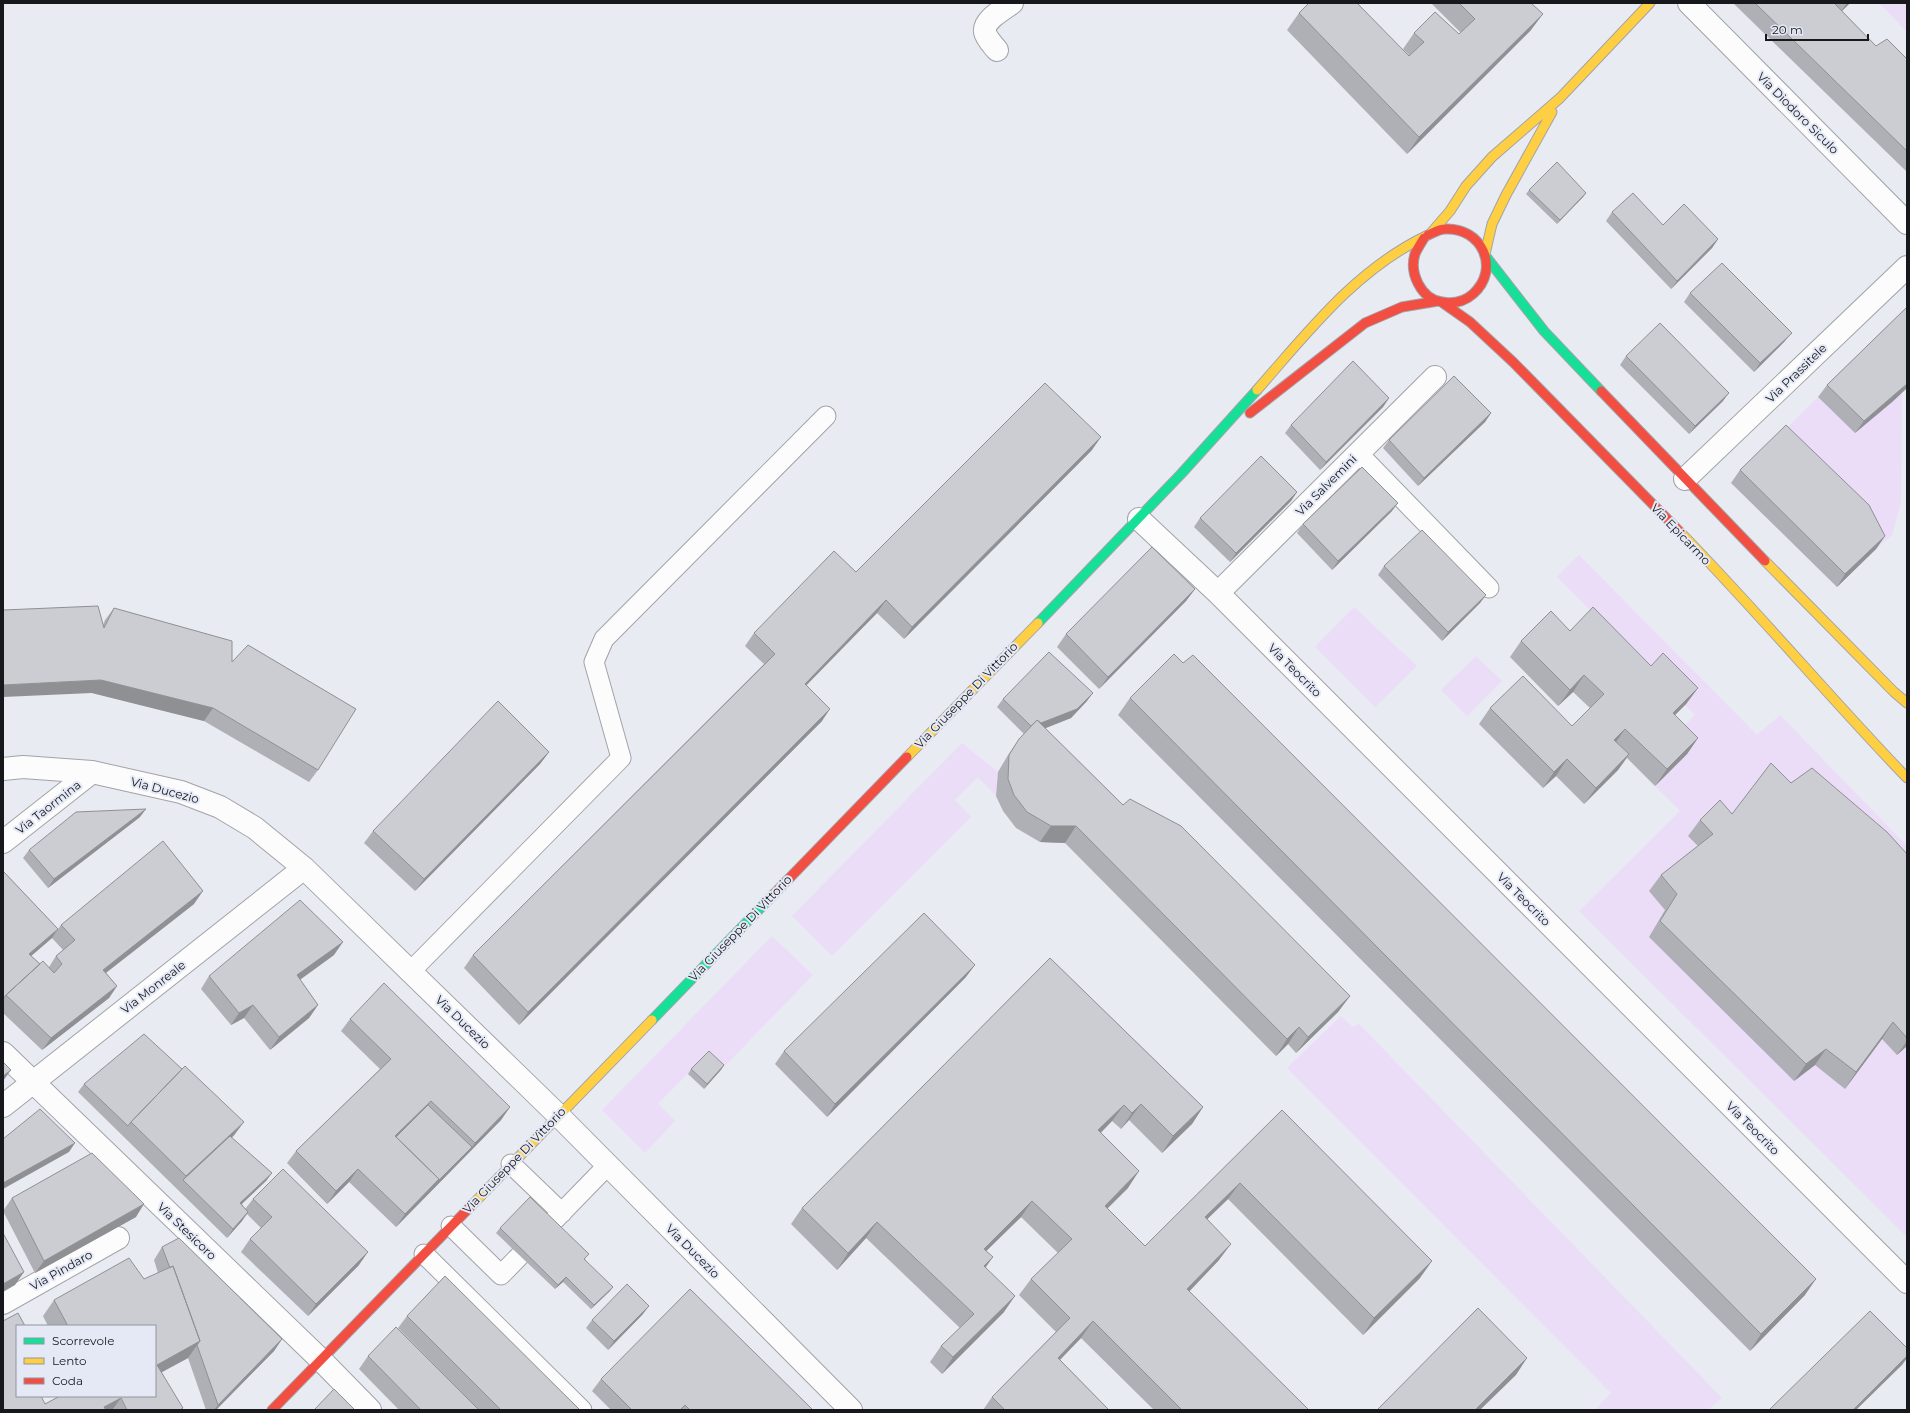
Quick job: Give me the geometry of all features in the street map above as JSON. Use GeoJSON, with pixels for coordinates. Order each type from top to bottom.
{"type":"FeatureCollection","features":[{"type":"Feature","properties":{"kind":"main road"},"geometry":{"type":"LineString","coordinates":[[1441,302],[1426,295],[1418,286],[1413,274],[1412,262],[1416,250],[1450,211],[1466,186],[1492,157],[1560,98],[1650,3]]}},
{"type":"Feature","properties":{"kind":"main road"},"geometry":{"type":"LineString","coordinates":[[1208,446],[1365,323],[1402,307],[1441,302],[1462,302],[1473,296],[1481,287],[1486,275],[1486,256],[1492,224],[1506,195],[1560,98]]}},
{"type":"Feature","properties":{"kind":"main road"},"geometry":{"type":"LineString","coordinates":[[1208,446],[1325,314],[1360,278],[1389,257],[1427,236],[1445,229],[1457,229],[1468,233],[1478,241],[1486,256],[1544,331],[1685,479],[1894,692],[1907,703]]}},
{"type":"Feature","properties":{"kind":"main road","name":"Via Epicarmo"},"geometry":{"type":"LineString","coordinates":[[1441,302],[1470,322],[1512,362],[1712,565],[1855,724],[1907,778]]}},
{"type":"Feature","properties":{"kind":"main road","name":"Via Giuseppe Di Vittorio"},"geometry":{"type":"LineString","coordinates":[[272,1410],[1139,519],[1208,446]]}},
{"type":"Feature","properties":{"kind":"street"},"geometry":{"type":"LineString","coordinates":[[997,50],[985,33],[985,27],[987,22],[1012,3]]}},
{"type":"Feature","properties":{"kind":"street","name":"Via Diodoro Siculo"},"geometry":{"type":"LineString","coordinates":[[1689,3],[1907,223]]}},
{"type":"Feature","properties":{"kind":"street","name":"Via Prassitele"},"geometry":{"type":"LineString","coordinates":[[1685,479],[1907,267]]}},
{"type":"Feature","properties":{"kind":"street","name":"Via Salvemini"},"geometry":{"type":"LineString","coordinates":[[1218,593],[1435,377]]}},
{"type":"Feature","properties":{"kind":"street","name":"Via Teocrito"},"geometry":{"type":"LineString","coordinates":[[1139,519],[1218,593],[1907,1282]]}},
{"type":"Feature","properties":{"kind":"street","name":"Via Ducezio"},"geometry":{"type":"LineString","coordinates":[[3,769],[23,767],[92,772],[180,792],[220,807],[255,828],[304,868],[411,971],[558,1115],[851,1410]]}},
{"type":"Feature","properties":{"kind":"street","name":"Via Taormina"},"geometry":{"type":"LineString","coordinates":[[3,842],[92,772]]}},
{"type":"Feature","properties":{"kind":"street","name":"Via Monreale"},"geometry":{"type":"LineString","coordinates":[[3,1106],[304,868]]}},
{"type":"Feature","properties":{"kind":"street","name":"Via Stesicoro"},"geometry":{"type":"LineString","coordinates":[[3,1053],[370,1410]]}},
{"type":"Feature","properties":{"kind":"street","name":"Via Pindaro"},"geometry":{"type":"LineString","coordinates":[[3,1303],[118,1238]]}},
{"type":"Feature","properties":{"kind":"lane"},"geometry":{"type":"LineString","coordinates":[[411,971],[621,758],[594,662],[604,639],[826,416]]}},
{"type":"Feature","properties":{"kind":"lane"},"geometry":{"type":"LineString","coordinates":[[1358,453],[1489,588]]}},
{"type":"Feature","properties":{"kind":"lane"},"geometry":{"type":"LineString","coordinates":[[511,1164],[562,1212]]}},
{"type":"Feature","properties":{"kind":"lane"},"geometry":{"type":"LineString","coordinates":[[451,1226],[501,1275],[608,1165]]}},
{"type":"Feature","properties":{"kind":"lane"},"geometry":{"type":"LineString","coordinates":[[424,1254],[582,1410]]}},
{"type":"Feature","properties":{"kind":"shaded area"},"geometry":{"type":"Polygon","coordinates":[[[1879,3],[1907,3],[1907,32],[1879,3]]]}},
{"type":"Feature","properties":{"kind":"shaded area"},"geometry":{"type":"Polygon","coordinates":[[[1902,392],[1901,503],[1892,535],[1876,549],[1777,438],[1818,397],[1902,392]]]}},
{"type":"Feature","properties":{"kind":"shaded area"},"geometry":{"type":"Polygon","coordinates":[[[1579,555],[1757,735],[1780,715],[1907,846],[1907,1237],[1579,911],[1680,811],[1655,786],[1671,739],[1695,715],[1557,577],[1579,555]]]}},
{"type":"Feature","properties":{"kind":"shaded area"},"geometry":{"type":"Polygon","coordinates":[[[1354,607],[1417,666],[1375,707],[1315,647],[1354,607]]]}},
{"type":"Feature","properties":{"kind":"shaded area"},"geometry":{"type":"Polygon","coordinates":[[[1476,656],[1502,681],[1467,716],[1441,690],[1476,656]]]}},
{"type":"Feature","properties":{"kind":"shaded area"},"geometry":{"type":"Polygon","coordinates":[[[962,743],[998,772],[996,796],[978,777],[955,800],[971,817],[832,956],[792,916],[962,743]]]}},
{"type":"Feature","properties":{"kind":"shaded area"},"geometry":{"type":"Polygon","coordinates":[[[772,936],[813,975],[721,1070],[706,1055],[658,1104],[675,1121],[645,1153],[602,1110],[772,936]]]}},
{"type":"Feature","properties":{"kind":"shaded area"},"geometry":{"type":"Polygon","coordinates":[[[1341,1016],[1353,1027],[1359,1024],[1722,1398],[1708,1410],[1595,1410],[1611,1393],[1287,1068],[1341,1016]]]}},
{"type":"Feature","properties":{"kind":"building"},"geometry":{"type":"Polygon","coordinates":[[[1309,3],[1357,3],[1409,56],[1424,42],[1414,33],[1435,12],[1459,34],[1475,19],[1459,3],[1531,3],[1543,14],[1419,137],[1299,13],[1309,3]]]}},
{"type":"Feature","properties":{"kind":"building"},"geometry":{"type":"Polygon","coordinates":[[[1755,3],[1834,3],[1876,46],[1887,39],[1907,59],[1907,151],[1755,3]]]}},
{"type":"Feature","properties":{"kind":"building"},"geometry":{"type":"Polygon","coordinates":[[[1557,162],[1586,193],[1560,220],[1529,190],[1557,162]]]}},
{"type":"Feature","properties":{"kind":"building"},"geometry":{"type":"Polygon","coordinates":[[[1633,193],[1663,225],[1684,204],[1718,239],[1677,281],[1612,212],[1633,193]]]}},
{"type":"Feature","properties":{"kind":"building"},"geometry":{"type":"Polygon","coordinates":[[[1722,263],[1792,333],[1760,363],[1690,293],[1722,263]]]}},
{"type":"Feature","properties":{"kind":"building"},"geometry":{"type":"Polygon","coordinates":[[[1907,307],[1907,384],[1864,421],[1827,385],[1907,307]]]}},
{"type":"Feature","properties":{"kind":"building"},"geometry":{"type":"Polygon","coordinates":[[[1660,323],[1729,393],[1695,426],[1626,356],[1660,323]]]}},
{"type":"Feature","properties":{"kind":"building"},"geometry":{"type":"Polygon","coordinates":[[[1353,361],[1389,398],[1326,462],[1291,425],[1353,361]]]}},
{"type":"Feature","properties":{"kind":"building"},"geometry":{"type":"Polygon","coordinates":[[[1454,376],[1491,413],[1424,478],[1389,440],[1454,376]]]}},
{"type":"Feature","properties":{"kind":"building"},"geometry":{"type":"Polygon","coordinates":[[[1045,383],[1101,437],[912,627],[886,600],[805,684],[830,709],[528,1012],[473,955],[775,654],[754,633],[834,551],[856,572],[1045,383]]]}},
{"type":"Feature","properties":{"kind":"building"},"geometry":{"type":"Polygon","coordinates":[[[1786,425],[1869,505],[1885,536],[1845,574],[1740,470],[1786,425]]]}},
{"type":"Feature","properties":{"kind":"building"},"geometry":{"type":"Polygon","coordinates":[[[1261,456],[1297,492],[1236,553],[1200,518],[1261,456]]]}},
{"type":"Feature","properties":{"kind":"building"},"geometry":{"type":"Polygon","coordinates":[[[1362,467],[1398,503],[1338,561],[1303,524],[1362,467]]]}},
{"type":"Feature","properties":{"kind":"building"},"geometry":{"type":"Polygon","coordinates":[[[1422,530],[1486,595],[1448,632],[1384,566],[1422,530]]]}},
{"type":"Feature","properties":{"kind":"building"},"geometry":{"type":"Polygon","coordinates":[[[1152,547],[1195,589],[1108,677],[1066,634],[1152,547]]]}},
{"type":"Feature","properties":{"kind":"building"},"geometry":{"type":"Polygon","coordinates":[[[98,606],[104,628],[114,608],[232,641],[232,662],[248,645],[356,709],[318,770],[213,708],[101,680],[3,685],[3,610],[98,606]]]}},
{"type":"Feature","properties":{"kind":"building"},"geometry":{"type":"Polygon","coordinates":[[[1593,607],[1651,666],[1663,653],[1698,688],[1673,713],[1698,738],[1667,769],[1625,729],[1614,740],[1629,754],[1596,788],[1567,759],[1554,772],[1490,708],[1523,676],[1572,726],[1604,694],[1584,675],[1570,690],[1521,641],[1551,611],[1570,631],[1593,607]]]}},
{"type":"Feature","properties":{"kind":"building"},"geometry":{"type":"Polygon","coordinates":[[[1049,652],[1093,693],[1077,709],[1041,723],[1037,720],[1031,726],[1003,699],[1049,652]]]}},
{"type":"Feature","properties":{"kind":"building"},"geometry":{"type":"Polygon","coordinates":[[[1174,654],[1183,663],[1193,655],[1816,1279],[1761,1334],[1130,698],[1174,654]]]}},
{"type":"Feature","properties":{"kind":"building"},"geometry":{"type":"Polygon","coordinates":[[[498,701],[549,752],[424,879],[373,831],[498,701]]]}},
{"type":"Feature","properties":{"kind":"building"},"geometry":{"type":"Polygon","coordinates":[[[1037,720],[1123,805],[1130,799],[1181,826],[1350,996],[1308,1037],[1299,1027],[1287,1039],[1076,826],[1051,826],[1027,812],[1014,795],[1008,779],[1009,755],[1019,739],[1037,720]]]}},
{"type":"Feature","properties":{"kind":"building"},"geometry":{"type":"Polygon","coordinates":[[[1771,763],[1791,783],[1812,768],[1887,832],[1907,854],[1907,1038],[1893,1022],[1856,1072],[1826,1049],[1806,1064],[1660,921],[1677,894],[1661,875],[1713,834],[1700,820],[1720,800],[1732,814],[1771,763]]]}},
{"type":"Feature","properties":{"kind":"building"},"geometry":{"type":"Polygon","coordinates":[[[146,809],[54,879],[29,850],[76,812],[146,809]]]}},
{"type":"Feature","properties":{"kind":"building"},"geometry":{"type":"Polygon","coordinates":[[[163,841],[203,891],[103,970],[117,986],[51,1038],[6,995],[43,961],[54,973],[62,964],[56,956],[75,940],[61,925],[163,841]]]}},
{"type":"Feature","properties":{"kind":"building"},"geometry":{"type":"Polygon","coordinates":[[[3,871],[58,929],[29,954],[40,964],[3,999],[3,871]]]}},
{"type":"Feature","properties":{"kind":"building"},"geometry":{"type":"Polygon","coordinates":[[[300,900],[343,942],[297,975],[318,1005],[279,1037],[253,1005],[239,1013],[209,976],[300,900]]]}},
{"type":"Feature","properties":{"kind":"building"},"geometry":{"type":"Polygon","coordinates":[[[924,913],[975,965],[835,1104],[784,1051],[924,913]]]}},
{"type":"Feature","properties":{"kind":"building"},"geometry":{"type":"Polygon","coordinates":[[[1050,958],[1203,1107],[1173,1136],[1141,1104],[1132,1113],[1124,1105],[1098,1130],[1139,1171],[1105,1206],[1145,1246],[1282,1110],[1432,1261],[1374,1318],[1240,1183],[1205,1217],[1231,1244],[1187,1289],[1309,1410],[1182,1410],[1093,1321],[1058,1358],[1109,1410],[1005,1410],[992,1397],[1070,1318],[1031,1279],[1072,1239],[1032,1201],[984,1249],[993,1257],[984,1266],[1015,1296],[953,1357],[941,1346],[974,1314],[877,1222],[848,1253],[802,1208],[1050,958]]]}},
{"type":"Feature","properties":{"kind":"building"},"geometry":{"type":"Polygon","coordinates":[[[384,983],[510,1107],[475,1143],[431,1101],[395,1136],[439,1179],[405,1214],[358,1169],[336,1191],[296,1151],[391,1059],[350,1019],[384,983]]]}},
{"type":"Feature","properties":{"kind":"building"},"geometry":{"type":"Polygon","coordinates":[[[144,1034],[182,1069],[128,1126],[84,1084],[144,1034]]]}},
{"type":"Feature","properties":{"kind":"building"},"geometry":{"type":"Polygon","coordinates":[[[709,1051],[724,1065],[707,1084],[691,1069],[709,1051]]]}},
{"type":"Feature","properties":{"kind":"building"},"geometry":{"type":"Polygon","coordinates":[[[3,1062],[11,1070],[3,1076],[3,1062]]]}},
{"type":"Feature","properties":{"kind":"building"},"geometry":{"type":"Polygon","coordinates":[[[185,1066],[244,1122],[186,1176],[131,1122],[185,1066]]]}},
{"type":"Feature","properties":{"kind":"building"},"geometry":{"type":"Polygon","coordinates":[[[428,1105],[472,1147],[436,1183],[439,1179],[396,1137],[428,1105]]]}},
{"type":"Feature","properties":{"kind":"building"},"geometry":{"type":"Polygon","coordinates":[[[40,1109],[75,1143],[3,1183],[3,1139],[40,1109]]]}},
{"type":"Feature","properties":{"kind":"building"},"geometry":{"type":"Polygon","coordinates":[[[230,1136],[272,1173],[240,1203],[248,1212],[233,1229],[183,1180],[230,1136]]]}},
{"type":"Feature","properties":{"kind":"building"},"geometry":{"type":"Polygon","coordinates":[[[92,1153],[144,1204],[44,1261],[12,1198],[92,1153]]]}},
{"type":"Feature","properties":{"kind":"building"},"geometry":{"type":"Polygon","coordinates":[[[283,1169],[368,1252],[316,1304],[250,1239],[272,1217],[253,1199],[283,1169]]]}},
{"type":"Feature","properties":{"kind":"building"},"geometry":{"type":"Polygon","coordinates":[[[530,1197],[589,1254],[584,1259],[613,1287],[594,1305],[566,1277],[558,1285],[500,1228],[530,1197]]]}},
{"type":"Feature","properties":{"kind":"building"},"geometry":{"type":"Polygon","coordinates":[[[3,1233],[24,1272],[3,1284],[3,1233]]]}},
{"type":"Feature","properties":{"kind":"building"},"geometry":{"type":"Polygon","coordinates":[[[179,1238],[282,1339],[218,1405],[197,1345],[200,1341],[173,1266],[170,1268],[162,1247],[179,1238]]]}},
{"type":"Feature","properties":{"kind":"building"},"geometry":{"type":"Polygon","coordinates":[[[129,1258],[144,1279],[173,1266],[200,1341],[157,1365],[183,1408],[180,1410],[127,1410],[121,1398],[104,1407],[106,1410],[3,1410],[3,1321],[18,1313],[24,1325],[16,1325],[16,1397],[42,1397],[45,1404],[58,1397],[156,1397],[156,1325],[67,1325],[54,1300],[129,1258]]]}},
{"type":"Feature","properties":{"kind":"building"},"geometry":{"type":"Polygon","coordinates":[[[445,1276],[580,1410],[501,1410],[407,1316],[445,1276]]]}},
{"type":"Feature","properties":{"kind":"building"},"geometry":{"type":"Polygon","coordinates":[[[627,1284],[649,1306],[614,1341],[592,1320],[627,1284]]]}},
{"type":"Feature","properties":{"kind":"building"},"geometry":{"type":"Polygon","coordinates":[[[690,1289],[813,1410],[690,1410],[685,1405],[680,1410],[632,1410],[601,1379],[690,1289]]]}},
{"type":"Feature","properties":{"kind":"building"},"geometry":{"type":"Polygon","coordinates":[[[1478,1308],[1527,1358],[1475,1410],[1377,1410],[1478,1308]]]}},
{"type":"Feature","properties":{"kind":"building"},"geometry":{"type":"Polygon","coordinates":[[[1870,1311],[1907,1348],[1907,1356],[1853,1410],[1769,1410],[1870,1311]]]}},
{"type":"Feature","properties":{"kind":"building"},"geometry":{"type":"Polygon","coordinates":[[[396,1327],[479,1410],[421,1410],[368,1356],[396,1327]]]}},
{"type":"Feature","properties":{"kind":"building"},"geometry":{"type":"Polygon","coordinates":[[[334,1389],[355,1410],[314,1410],[334,1389]]]}},
{"type":"Feature","properties":{"kind":"traffic: fast"},"geometry":{"type":"LineString","coordinates":[[1487,258],[1544,331],[1601,391]]}},
{"type":"Feature","properties":{"kind":"traffic: fast"},"geometry":{"type":"LineString","coordinates":[[1038,623],[1181,474],[1257,390]]}},
{"type":"Feature","properties":{"kind":"traffic: fast"},"geometry":{"type":"LineString","coordinates":[[652,1020],[774,894]]}},
{"type":"Feature","properties":{"kind":"traffic: slow"},"geometry":{"type":"LineString","coordinates":[[1430,234],[1450,211],[1466,186],[1492,157],[1560,98],[1650,3]]}},
{"type":"Feature","properties":{"kind":"traffic: slow"},"geometry":{"type":"LineString","coordinates":[[1485,254],[1492,224],[1506,195],[1552,112]]}},
{"type":"Feature","properties":{"kind":"traffic: slow"},"geometry":{"type":"LineString","coordinates":[[1257,390],[1315,324],[1356,284],[1378,265],[1402,249],[1428,235]]}},
{"type":"Feature","properties":{"kind":"traffic: slow"},"geometry":{"type":"LineString","coordinates":[[1681,533],[1907,778]]}},
{"type":"Feature","properties":{"kind":"traffic: slow"},"geometry":{"type":"LineString","coordinates":[[1765,561],[1894,692],[1907,703]]}},
{"type":"Feature","properties":{"kind":"traffic: slow"},"geometry":{"type":"LineString","coordinates":[[907,757],[1038,623]]}},
{"type":"Feature","properties":{"kind":"traffic: slow"},"geometry":{"type":"LineString","coordinates":[[472,1205],[652,1020]]}},
{"type":"Feature","properties":{"kind":"traffic: jam"},"geometry":{"type":"LineString","coordinates":[[1424,238],[1415,254],[1414,261],[1415,277],[1423,291],[1428,296],[1442,302],[1459,302],[1470,297],[1481,284],[1486,273],[1486,262],[1483,251],[1478,242],[1469,235],[1458,230],[1443,229],[1428,235]]}},
{"type":"Feature","properties":{"kind":"traffic: jam"},"geometry":{"type":"LineString","coordinates":[[1250,413],[1365,323],[1402,307],[1438,301]]}},
{"type":"Feature","properties":{"kind":"traffic: jam"},"geometry":{"type":"LineString","coordinates":[[1443,303],[1470,322],[1513,362],[1681,533]]}},
{"type":"Feature","properties":{"kind":"traffic: jam"},"geometry":{"type":"LineString","coordinates":[[1601,391],[1765,561]]}},
{"type":"Feature","properties":{"kind":"traffic: jam"},"geometry":{"type":"LineString","coordinates":[[774,894],[907,757]]}},
{"type":"Feature","properties":{"kind":"traffic: jam"},"geometry":{"type":"LineString","coordinates":[[272,1410],[472,1205]]}}]}
